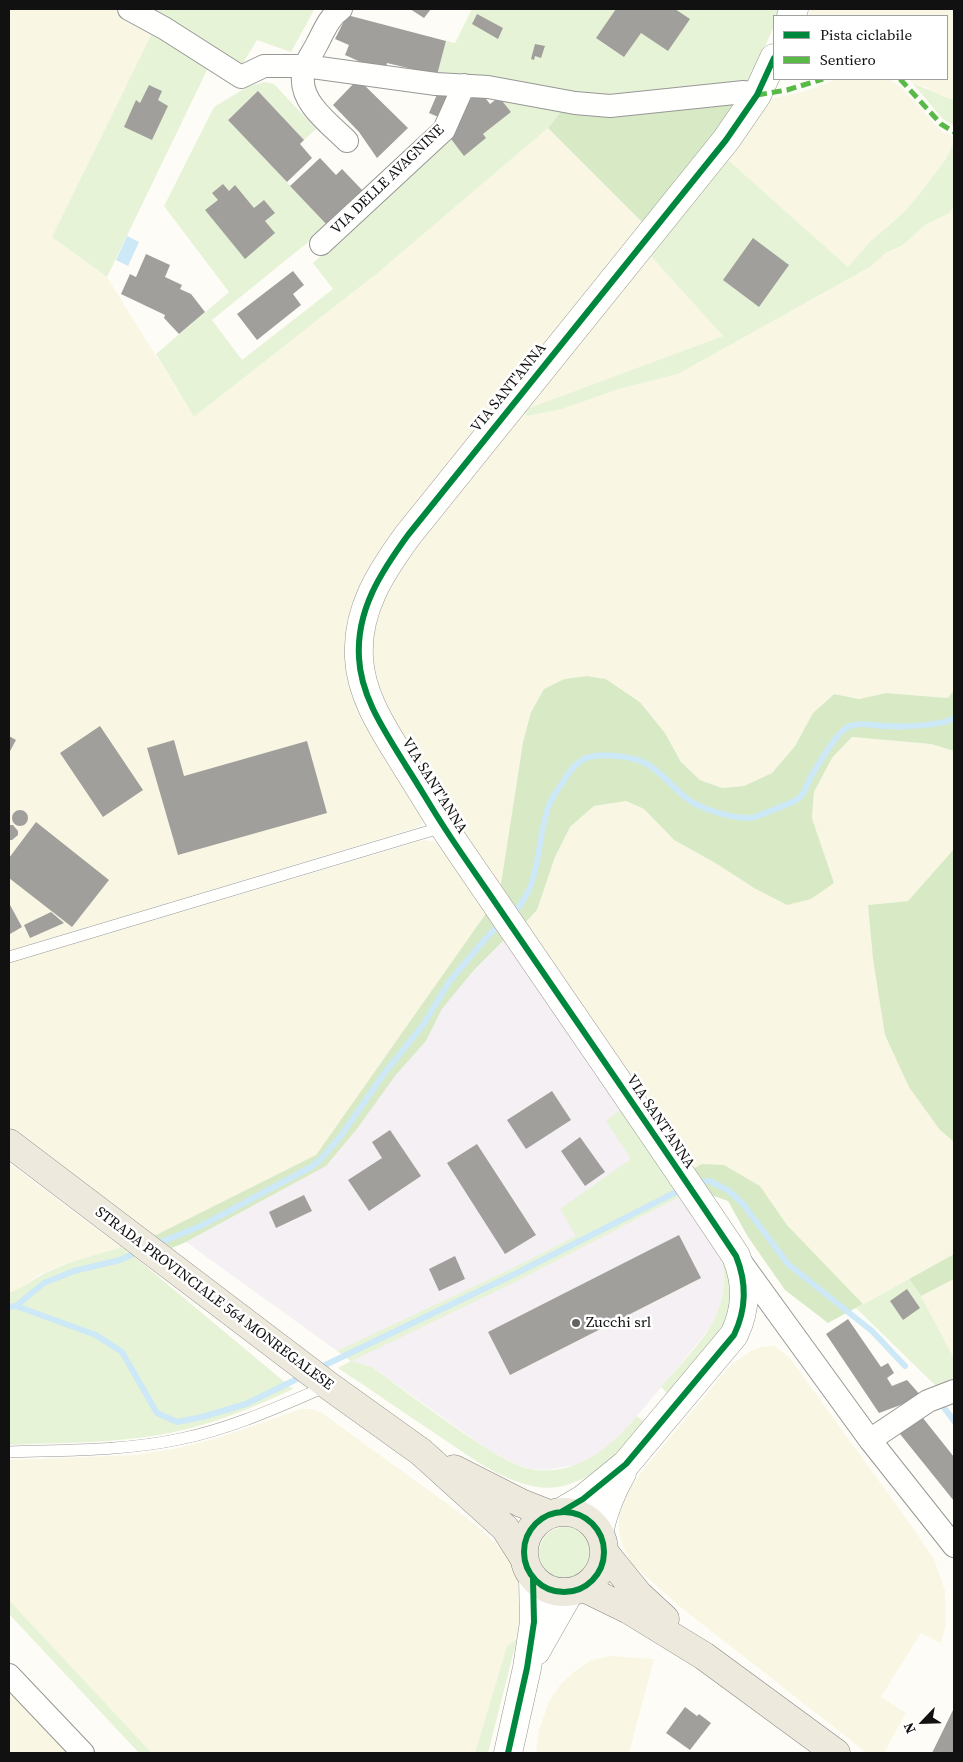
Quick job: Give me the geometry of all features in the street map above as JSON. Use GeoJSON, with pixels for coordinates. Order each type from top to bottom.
{"type":"FeatureCollection","features":[{"type":"Feature","properties":{"kind":"main road","name":"STRADA PROVINCIALE 564 MONREGALESE"},"geometry":{"type":"LineString","coordinates":[[9,1143],[316,1376],[421,1452],[505,1528],[528,1568],[543,1587],[556,1592],[576,1590],[629,1610],[704,1656],[836,1753]]}},
{"type":"Feature","properties":{"kind":"main road","name":"STRADA PROVINCIALE 564 MONREGALESE"},"geometry":{"type":"LineString","coordinates":[[421,1452],[521,1503],[555,1513],[573,1513],[583,1516],[592,1523],[602,1542],[639,1595],[704,1656]]}},
{"type":"Feature","properties":{"kind":"main road"},"geometry":{"type":"LineString","coordinates":[[528,1568],[524,1544],[529,1532],[538,1522],[555,1513]]}},
{"type":"Feature","properties":{"kind":"main road"},"geometry":{"type":"LineString","coordinates":[[576,1590],[593,1582],[599,1573],[604,1563],[602,1542]]}},
{"type":"Feature","properties":{"kind":"street"},"geometry":{"type":"LineString","coordinates":[[129,9],[164,28],[241,77],[264,66],[305,66],[436,84],[488,87],[575,103],[610,106],[744,92],[757,95]]}},
{"type":"Feature","properties":{"kind":"street"},"geometry":{"type":"LineString","coordinates":[[341,9],[332,17],[305,66],[303,87],[311,104],[347,141]]}},
{"type":"Feature","properties":{"kind":"street","name":"VIA SANT'ANNA"},"geometry":{"type":"LineString","coordinates":[[555,1513],[583,1499],[626,1464],[717,1357],[736,1330],[742,1316],[745,1295],[742,1275],[736,1256],[443,827],[381,724],[368,696],[362,677],[359,660],[360,628],[365,607],[373,588],[387,565],[433,502],[726,140],[757,95],[773,60]]}},
{"type":"Feature","properties":{"kind":"street","name":"VIA DELLE AVAGNINE"},"geometry":{"type":"LineString","coordinates":[[321,244],[444,130],[464,86]]}},
{"type":"Feature","properties":{"kind":"street"},"geometry":{"type":"LineString","coordinates":[[736,1256],[870,1440],[954,1546]]}},
{"type":"Feature","properties":{"kind":"street"},"geometry":{"type":"LineString","coordinates":[[870,1440],[928,1401],[954,1391]]}},
{"type":"Feature","properties":{"kind":"street","name":"VIA SANT'ANNA"},"geometry":{"type":"LineString","coordinates":[[602,1542],[603,1514],[626,1464]]}},
{"type":"Feature","properties":{"kind":"street"},"geometry":{"type":"LineString","coordinates":[[508,1753],[527,1668],[534,1622],[528,1568]]}},
{"type":"Feature","properties":{"kind":"street"},"geometry":{"type":"LineString","coordinates":[[527,1668],[548,1627],[576,1590]]}},
{"type":"Feature","properties":{"kind":"street"},"geometry":{"type":"LineString","coordinates":[[9,1675],[83,1753]]}},
{"type":"Feature","properties":{"kind":"lane","name":"VIA SANT'ANNA"},"geometry":{"type":"LineString","coordinates":[[9,957],[443,827]]}},
{"type":"Feature","properties":{"kind":"lane"},"geometry":{"type":"LineString","coordinates":[[9,1452],[121,1447],[180,1439],[236,1423],[316,1376]]}},
{"type":"Feature","properties":{"kind":"shaded area"},"geometry":{"type":"Polygon","coordinates":[[[9,9],[113,9],[153,31],[52,237],[107,277],[194,417],[380,271],[548,128],[642,222],[409,516],[352,615],[424,819],[421,824],[416,828],[9,951],[9,9]]]}},
{"type":"Feature","properties":{"kind":"shaded area"},"geometry":{"type":"Polygon","coordinates":[[[811,9],[954,9],[954,100],[942,97],[925,87],[913,84],[909,80],[948,80],[948,15],[808,15],[811,9]]]}},
{"type":"Feature","properties":{"kind":"shaded area"},"geometry":{"type":"Polygon","coordinates":[[[835,80],[890,80],[902,88],[941,131],[954,137],[954,142],[946,159],[917,197],[848,267],[727,159],[773,98],[802,92],[835,80]]]}},
{"type":"Feature","properties":{"kind":"shaded area"},"geometry":{"type":"Polygon","coordinates":[[[954,207],[954,690],[948,698],[886,693],[859,699],[833,694],[813,713],[795,746],[772,773],[744,786],[722,788],[700,780],[681,762],[665,733],[640,701],[606,679],[587,676],[564,679],[544,689],[531,712],[523,742],[500,890],[447,813],[385,710],[376,689],[368,655],[369,633],[373,612],[392,574],[519,412],[649,254],[723,336],[520,413],[528,416],[562,409],[619,389],[678,374],[870,267],[886,253],[903,245],[925,225],[948,214],[954,207]]]}},
{"type":"Feature","properties":{"kind":"shaded area"},"geometry":{"type":"Polygon","coordinates":[[[852,737],[931,744],[954,751],[954,849],[908,901],[869,905],[940,1130],[954,1142],[954,1254],[863,1304],[787,1225],[760,1186],[691,1170],[524,924],[537,910],[555,857],[570,827],[594,806],[626,801],[644,809],[674,840],[717,864],[754,888],[834,883],[812,818],[814,792],[832,758],[852,737]]]}},
{"type":"Feature","properties":{"kind":"shaded area"},"geometry":{"type":"Polygon","coordinates":[[[424,840],[440,843],[489,909],[316,1155],[154,1236],[9,1128],[9,963],[424,840]]]}},
{"type":"Feature","properties":{"kind":"shaded area"},"geometry":{"type":"Polygon","coordinates":[[[508,936],[720,1250],[723,1265],[724,1284],[721,1304],[714,1321],[628,1427],[613,1442],[590,1458],[576,1465],[546,1470],[531,1469],[516,1464],[490,1451],[372,1367],[351,1361],[186,1242],[326,1166],[357,1129],[395,1076],[426,1041],[442,1009],[474,970],[508,936]]]}},
{"type":"Feature","properties":{"kind":"shaded area"},"geometry":{"type":"Polygon","coordinates":[[[9,1163],[121,1247],[62,1265],[39,1275],[18,1290],[9,1293],[9,1163]]]}},
{"type":"Feature","properties":{"kind":"shaded area"},"geometry":{"type":"Polygon","coordinates":[[[954,1279],[954,1358],[921,1296],[954,1279]]]}},
{"type":"Feature","properties":{"kind":"shaded area"},"geometry":{"type":"Polygon","coordinates":[[[775,1346],[789,1357],[908,1521],[934,1559],[945,1591],[946,1625],[941,1643],[921,1633],[881,1697],[906,1713],[884,1753],[867,1753],[679,1606],[632,1564],[624,1549],[619,1532],[619,1514],[627,1493],[643,1470],[730,1366],[749,1352],[760,1347],[775,1346]]]}},
{"type":"Feature","properties":{"kind":"shaded area"},"geometry":{"type":"Polygon","coordinates":[[[301,1409],[312,1409],[322,1413],[475,1524],[500,1548],[510,1561],[517,1579],[520,1596],[520,1620],[517,1639],[507,1646],[475,1753],[152,1753],[9,1600],[9,1460],[134,1455],[174,1449],[221,1437],[301,1409]]]}},
{"type":"Feature","properties":{"kind":"shaded area"},"geometry":{"type":"Polygon","coordinates":[[[610,1656],[654,1659],[629,1753],[536,1753],[539,1730],[549,1701],[561,1684],[591,1660],[610,1656]]]}},
{"type":"Feature","properties":{"kind":"shaded area"},"geometry":{"type":"Polygon","coordinates":[[[9,1689],[69,1753],[9,1753],[9,1689]]]}},
{"type":"Feature","properties":{"kind":"green space"},"geometry":{"type":"Polygon","coordinates":[[[143,9],[314,10],[291,52],[257,40],[240,68],[143,9]]]}},
{"type":"Feature","properties":{"kind":"green space"},"geometry":{"type":"Polygon","coordinates":[[[472,9],[782,9],[779,15],[773,15],[773,28],[749,83],[597,97],[437,75],[446,41],[455,43],[472,9]]]}},
{"type":"Feature","properties":{"kind":"green space"},"geometry":{"type":"Polygon","coordinates":[[[153,31],[209,66],[107,277],[52,237],[153,31]]]}},
{"type":"Feature","properties":{"kind":"green space"},"geometry":{"type":"Polygon","coordinates":[[[264,82],[274,84],[316,129],[304,140],[259,92],[228,119],[328,226],[212,320],[242,360],[333,289],[313,263],[448,135],[486,138],[483,134],[511,112],[499,97],[562,110],[548,128],[380,271],[194,417],[156,354],[229,292],[164,206],[214,107],[247,87],[264,82]]]}},
{"type":"Feature","properties":{"kind":"green space"},"geometry":{"type":"Polygon","coordinates":[[[913,84],[954,100],[954,126],[943,119],[913,84]]]}},
{"type":"Feature","properties":{"kind":"green space"},"geometry":{"type":"Polygon","coordinates":[[[739,102],[642,222],[548,128],[562,110],[739,102]]]}},
{"type":"Feature","properties":{"kind":"green space"},"geometry":{"type":"Polygon","coordinates":[[[954,142],[954,207],[948,214],[925,225],[903,245],[886,253],[870,267],[678,374],[619,389],[562,409],[528,416],[519,412],[723,336],[649,254],[727,159],[848,267],[871,241],[906,210],[946,159],[954,142]]]}},
{"type":"Feature","properties":{"kind":"green space"},"geometry":{"type":"Polygon","coordinates":[[[587,676],[606,679],[640,702],[665,733],[681,762],[700,780],[722,788],[744,786],[772,773],[795,746],[813,713],[834,694],[859,699],[886,693],[948,698],[954,690],[954,751],[931,744],[852,737],[832,758],[814,792],[812,818],[834,883],[811,899],[787,905],[754,888],[717,864],[674,840],[644,809],[626,801],[594,806],[570,827],[555,857],[537,910],[524,924],[500,890],[523,742],[531,712],[544,689],[564,679],[587,676]]]}},
{"type":"Feature","properties":{"kind":"green space"},"geometry":{"type":"Polygon","coordinates":[[[954,849],[954,1142],[940,1130],[909,1087],[885,1035],[873,959],[868,905],[908,901],[954,849]]]}},
{"type":"Feature","properties":{"kind":"green space"},"geometry":{"type":"Polygon","coordinates":[[[489,909],[508,936],[474,970],[442,1009],[426,1041],[395,1076],[357,1129],[326,1166],[172,1248],[154,1236],[316,1155],[489,909]]]}},
{"type":"Feature","properties":{"kind":"green space"},"geometry":{"type":"Polygon","coordinates":[[[625,1106],[685,1194],[517,1281],[352,1361],[372,1367],[479,1444],[515,1464],[533,1469],[551,1470],[567,1468],[583,1461],[598,1453],[612,1442],[637,1416],[648,1425],[599,1469],[576,1482],[558,1487],[542,1488],[526,1485],[498,1474],[477,1462],[338,1368],[351,1361],[337,1351],[513,1268],[576,1236],[560,1209],[631,1159],[606,1121],[625,1106]]]}},
{"type":"Feature","properties":{"kind":"green space"},"geometry":{"type":"Polygon","coordinates":[[[702,1164],[724,1165],[760,1186],[787,1225],[863,1304],[828,1323],[785,1290],[748,1237],[728,1201],[711,1195],[691,1170],[702,1164]]]}},
{"type":"Feature","properties":{"kind":"green space"},"geometry":{"type":"Polygon","coordinates":[[[121,1247],[293,1389],[225,1418],[161,1435],[96,1442],[9,1445],[9,1293],[58,1267],[121,1247]]]}},
{"type":"Feature","properties":{"kind":"green space"},"geometry":{"type":"Polygon","coordinates":[[[720,1250],[728,1265],[733,1292],[725,1327],[671,1397],[661,1387],[701,1341],[711,1326],[718,1310],[723,1292],[724,1273],[720,1250]]]}},
{"type":"Feature","properties":{"kind":"green space"},"geometry":{"type":"Polygon","coordinates":[[[954,1254],[954,1279],[921,1296],[909,1279],[954,1254]]]}},
{"type":"Feature","properties":{"kind":"green space"},"geometry":{"type":"Polygon","coordinates":[[[909,1279],[921,1296],[954,1358],[954,1383],[938,1388],[856,1308],[909,1279]]]}},
{"type":"Feature","properties":{"kind":"green space"},"geometry":{"type":"Polygon","coordinates":[[[560,1527],[570,1527],[584,1534],[591,1548],[591,1558],[584,1572],[570,1579],[560,1579],[550,1575],[543,1568],[539,1558],[539,1548],[543,1538],[550,1531],[560,1527]]]}},
{"type":"Feature","properties":{"kind":"green space"},"geometry":{"type":"Polygon","coordinates":[[[9,1600],[152,1753],[139,1753],[9,1614],[9,1600]]]}},
{"type":"Feature","properties":{"kind":"green space"},"geometry":{"type":"Polygon","coordinates":[[[517,1639],[488,1753],[475,1753],[507,1646],[517,1639]]]}},
{"type":"Feature","properties":{"kind":"water"},"geometry":{"type":"Polygon","coordinates":[[[127,236],[139,242],[128,266],[116,260],[127,236]]]}},
{"type":"Feature","properties":{"kind":"building"},"geometry":{"type":"Polygon","coordinates":[[[410,9],[431,9],[424,18],[410,9]]]}},
{"type":"Feature","properties":{"kind":"building"},"geometry":{"type":"Polygon","coordinates":[[[616,9],[675,9],[690,19],[668,51],[641,33],[624,57],[596,38],[616,9]]]}},
{"type":"Feature","properties":{"kind":"building"},"geometry":{"type":"Polygon","coordinates":[[[477,14],[503,28],[498,39],[472,24],[477,14]]]}},
{"type":"Feature","properties":{"kind":"building"},"geometry":{"type":"Polygon","coordinates":[[[347,15],[446,41],[437,75],[387,63],[386,69],[374,68],[345,55],[349,45],[335,39],[347,15]]]}},
{"type":"Feature","properties":{"kind":"building"},"geometry":{"type":"Polygon","coordinates":[[[535,44],[545,46],[541,58],[535,56],[534,60],[531,59],[535,44]]]}},
{"type":"Feature","properties":{"kind":"building"},"geometry":{"type":"Polygon","coordinates":[[[358,79],[408,128],[377,158],[359,132],[333,105],[358,79]]]}},
{"type":"Feature","properties":{"kind":"building"},"geometry":{"type":"Polygon","coordinates":[[[149,85],[162,91],[158,100],[168,106],[152,140],[124,127],[136,100],[140,103],[149,85]]]}},
{"type":"Feature","properties":{"kind":"building"},"geometry":{"type":"Polygon","coordinates":[[[258,91],[304,140],[300,144],[312,158],[287,182],[228,120],[258,91]]]}},
{"type":"Feature","properties":{"kind":"building"},"geometry":{"type":"Polygon","coordinates":[[[480,91],[490,104],[499,97],[511,112],[483,134],[486,138],[464,156],[448,135],[461,107],[480,91]]]}},
{"type":"Feature","properties":{"kind":"building"},"geometry":{"type":"Polygon","coordinates":[[[438,92],[452,97],[443,119],[429,113],[438,92]]]}},
{"type":"Feature","properties":{"kind":"building"},"geometry":{"type":"Polygon","coordinates":[[[320,158],[336,175],[342,169],[364,192],[328,226],[290,186],[320,158]]]}},
{"type":"Feature","properties":{"kind":"building"},"geometry":{"type":"Polygon","coordinates":[[[223,184],[229,191],[235,185],[254,208],[264,200],[275,213],[265,221],[275,233],[245,259],[205,210],[218,200],[212,193],[223,184]]]}},
{"type":"Feature","properties":{"kind":"building"},"geometry":{"type":"Polygon","coordinates":[[[753,238],[789,265],[759,307],[723,280],[753,238]]]}},
{"type":"Feature","properties":{"kind":"building"},"geometry":{"type":"Polygon","coordinates":[[[146,254],[170,265],[165,277],[182,285],[180,289],[191,294],[205,312],[179,334],[164,318],[165,315],[121,294],[130,274],[136,277],[146,254]]]}},
{"type":"Feature","properties":{"kind":"building"},"geometry":{"type":"Polygon","coordinates":[[[293,271],[304,285],[293,294],[301,305],[257,340],[237,314],[293,271]]]}},
{"type":"Feature","properties":{"kind":"building"},"geometry":{"type":"Polygon","coordinates":[[[100,726],[143,790],[103,817],[60,753],[100,726]]]}},
{"type":"Feature","properties":{"kind":"building"},"geometry":{"type":"Polygon","coordinates":[[[9,736],[16,740],[9,753],[9,736]]]}},
{"type":"Feature","properties":{"kind":"building"},"geometry":{"type":"Polygon","coordinates":[[[174,740],[184,776],[307,741],[327,813],[178,855],[147,748],[174,740]]]}},
{"type":"Feature","properties":{"kind":"building"},"geometry":{"type":"Polygon","coordinates":[[[20,810],[26,812],[28,818],[26,824],[20,826],[14,824],[12,818],[14,812],[20,810]]]}},
{"type":"Feature","properties":{"kind":"building"},"geometry":{"type":"Polygon","coordinates":[[[36,822],[109,880],[72,927],[9,878],[9,858],[36,822]]]}},
{"type":"Feature","properties":{"kind":"building"},"geometry":{"type":"Polygon","coordinates":[[[9,825],[13,825],[18,831],[18,835],[12,840],[9,840],[9,825]]]}},
{"type":"Feature","properties":{"kind":"building"},"geometry":{"type":"Polygon","coordinates":[[[9,903],[22,927],[10,934],[9,933],[9,903]]]}},
{"type":"Feature","properties":{"kind":"building"},"geometry":{"type":"Polygon","coordinates":[[[51,912],[64,923],[30,938],[24,925],[51,912]]]}},
{"type":"Feature","properties":{"kind":"building"},"geometry":{"type":"Polygon","coordinates":[[[552,1091],[571,1120],[526,1149],[507,1120],[552,1091]]]}},
{"type":"Feature","properties":{"kind":"building"},"geometry":{"type":"Polygon","coordinates":[[[390,1130],[421,1176],[369,1211],[348,1180],[382,1158],[372,1142],[390,1130]]]}},
{"type":"Feature","properties":{"kind":"building"},"geometry":{"type":"Polygon","coordinates":[[[580,1137],[605,1172],[585,1186],[561,1151],[580,1137]]]}},
{"type":"Feature","properties":{"kind":"building"},"geometry":{"type":"Polygon","coordinates":[[[477,1144],[536,1235],[505,1254],[447,1163],[477,1144]]]}},
{"type":"Feature","properties":{"kind":"building"},"geometry":{"type":"Polygon","coordinates":[[[304,1195],[312,1211],[276,1228],[269,1212],[304,1195]]]}},
{"type":"Feature","properties":{"kind":"building"},"geometry":{"type":"Polygon","coordinates":[[[679,1235],[701,1278],[510,1375],[488,1332],[679,1235]]]}},
{"type":"Feature","properties":{"kind":"building"},"geometry":{"type":"Polygon","coordinates":[[[455,1256],[465,1279],[439,1291],[429,1269],[455,1256]]]}},
{"type":"Feature","properties":{"kind":"building"},"geometry":{"type":"Polygon","coordinates":[[[907,1289],[920,1308],[903,1320],[890,1301],[907,1289]]]}},
{"type":"Feature","properties":{"kind":"building"},"geometry":{"type":"Polygon","coordinates":[[[848,1319],[881,1367],[888,1363],[894,1373],[887,1378],[892,1386],[907,1380],[922,1397],[879,1413],[826,1334],[848,1319]]]}},
{"type":"Feature","properties":{"kind":"building"},"geometry":{"type":"Polygon","coordinates":[[[919,1413],[954,1457],[954,1501],[896,1429],[919,1413]]]}},
{"type":"Feature","properties":{"kind":"building"},"geometry":{"type":"Polygon","coordinates":[[[685,1707],[711,1723],[690,1750],[666,1733],[685,1707]]]}},
{"type":"Feature","properties":{"kind":"building"},"geometry":{"type":"Polygon","coordinates":[[[954,1708],[954,1753],[932,1753],[954,1708]]]}},
{"type":"Feature","properties":{"kind":"waterway"},"geometry":{"type":"LineString","coordinates":[[512,914],[522,903],[534,877],[550,802],[570,772],[586,758],[609,755],[629,758],[648,764],[685,797],[698,805],[725,815],[752,818],[787,805],[801,796],[826,752],[846,728],[861,724],[922,725],[941,723],[954,718]]}},
{"type":"Feature","properties":{"kind":"waterway"},"geometry":{"type":"LineString","coordinates":[[154,1245],[203,1225],[319,1161],[340,1137],[383,1075],[423,1025],[449,982],[502,922]]}},
{"type":"Feature","properties":{"kind":"waterway"},"geometry":{"type":"LineString","coordinates":[[695,1183],[710,1181],[729,1191],[743,1204],[788,1264],[872,1331],[905,1366]]}},
{"type":"Feature","properties":{"kind":"waterway"},"geometry":{"type":"LineString","coordinates":[[319,1368],[517,1273],[682,1189]]}},
{"type":"Feature","properties":{"kind":"waterway"},"geometry":{"type":"LineString","coordinates":[[9,1307],[16,1306],[44,1283],[74,1271],[120,1260],[140,1251]]}},
{"type":"Feature","properties":{"kind":"waterway"},"geometry":{"type":"LineString","coordinates":[[16,1306],[96,1335],[122,1352],[157,1413],[177,1422],[246,1404],[303,1376]]}},
{"type":"Feature","properties":{"kind":"waterway"},"geometry":{"type":"LineString","coordinates":[[942,1405],[954,1421]]}},
{"type":"Feature","properties":{"kind":"marked path"},"geometry":{"type":"LineString","coordinates":[[757,95],[787,90],[820,80]]}},
{"type":"Feature","properties":{"kind":"marked path"},"geometry":{"type":"LineString","coordinates":[[901,80],[941,124],[954,132]]}},
{"type":"Feature","properties":{"kind":"cycle path"},"geometry":{"type":"LineString","coordinates":[[561,1512],[583,1499],[626,1464],[734,1335],[741,1315],[744,1296],[740,1266],[736,1256],[648,1125],[458,848],[391,741],[376,715],[364,687],[359,658],[359,640],[366,608],[372,592],[398,549],[726,140],[757,95],[773,60]]}},
{"type":"Feature","properties":{"kind":"cycle path"},"geometry":{"type":"LineString","coordinates":[[556,1512],[572,1512],[593,1523],[604,1544],[604,1552],[604,1560],[593,1581],[572,1592],[556,1592],[542,1586],[530,1574],[524,1560],[524,1544],[530,1530],[542,1518],[556,1512]]}},
{"type":"Feature","properties":{"kind":"cycle path"},"geometry":{"type":"LineString","coordinates":[[508,1753],[527,1668],[534,1622],[533,1579]]}},
{"type":"Feature","properties":{"kind":"place","name":"Zucchi srl"},"geometry":{"type":"Point","coordinates":[576,1323]}}]}
